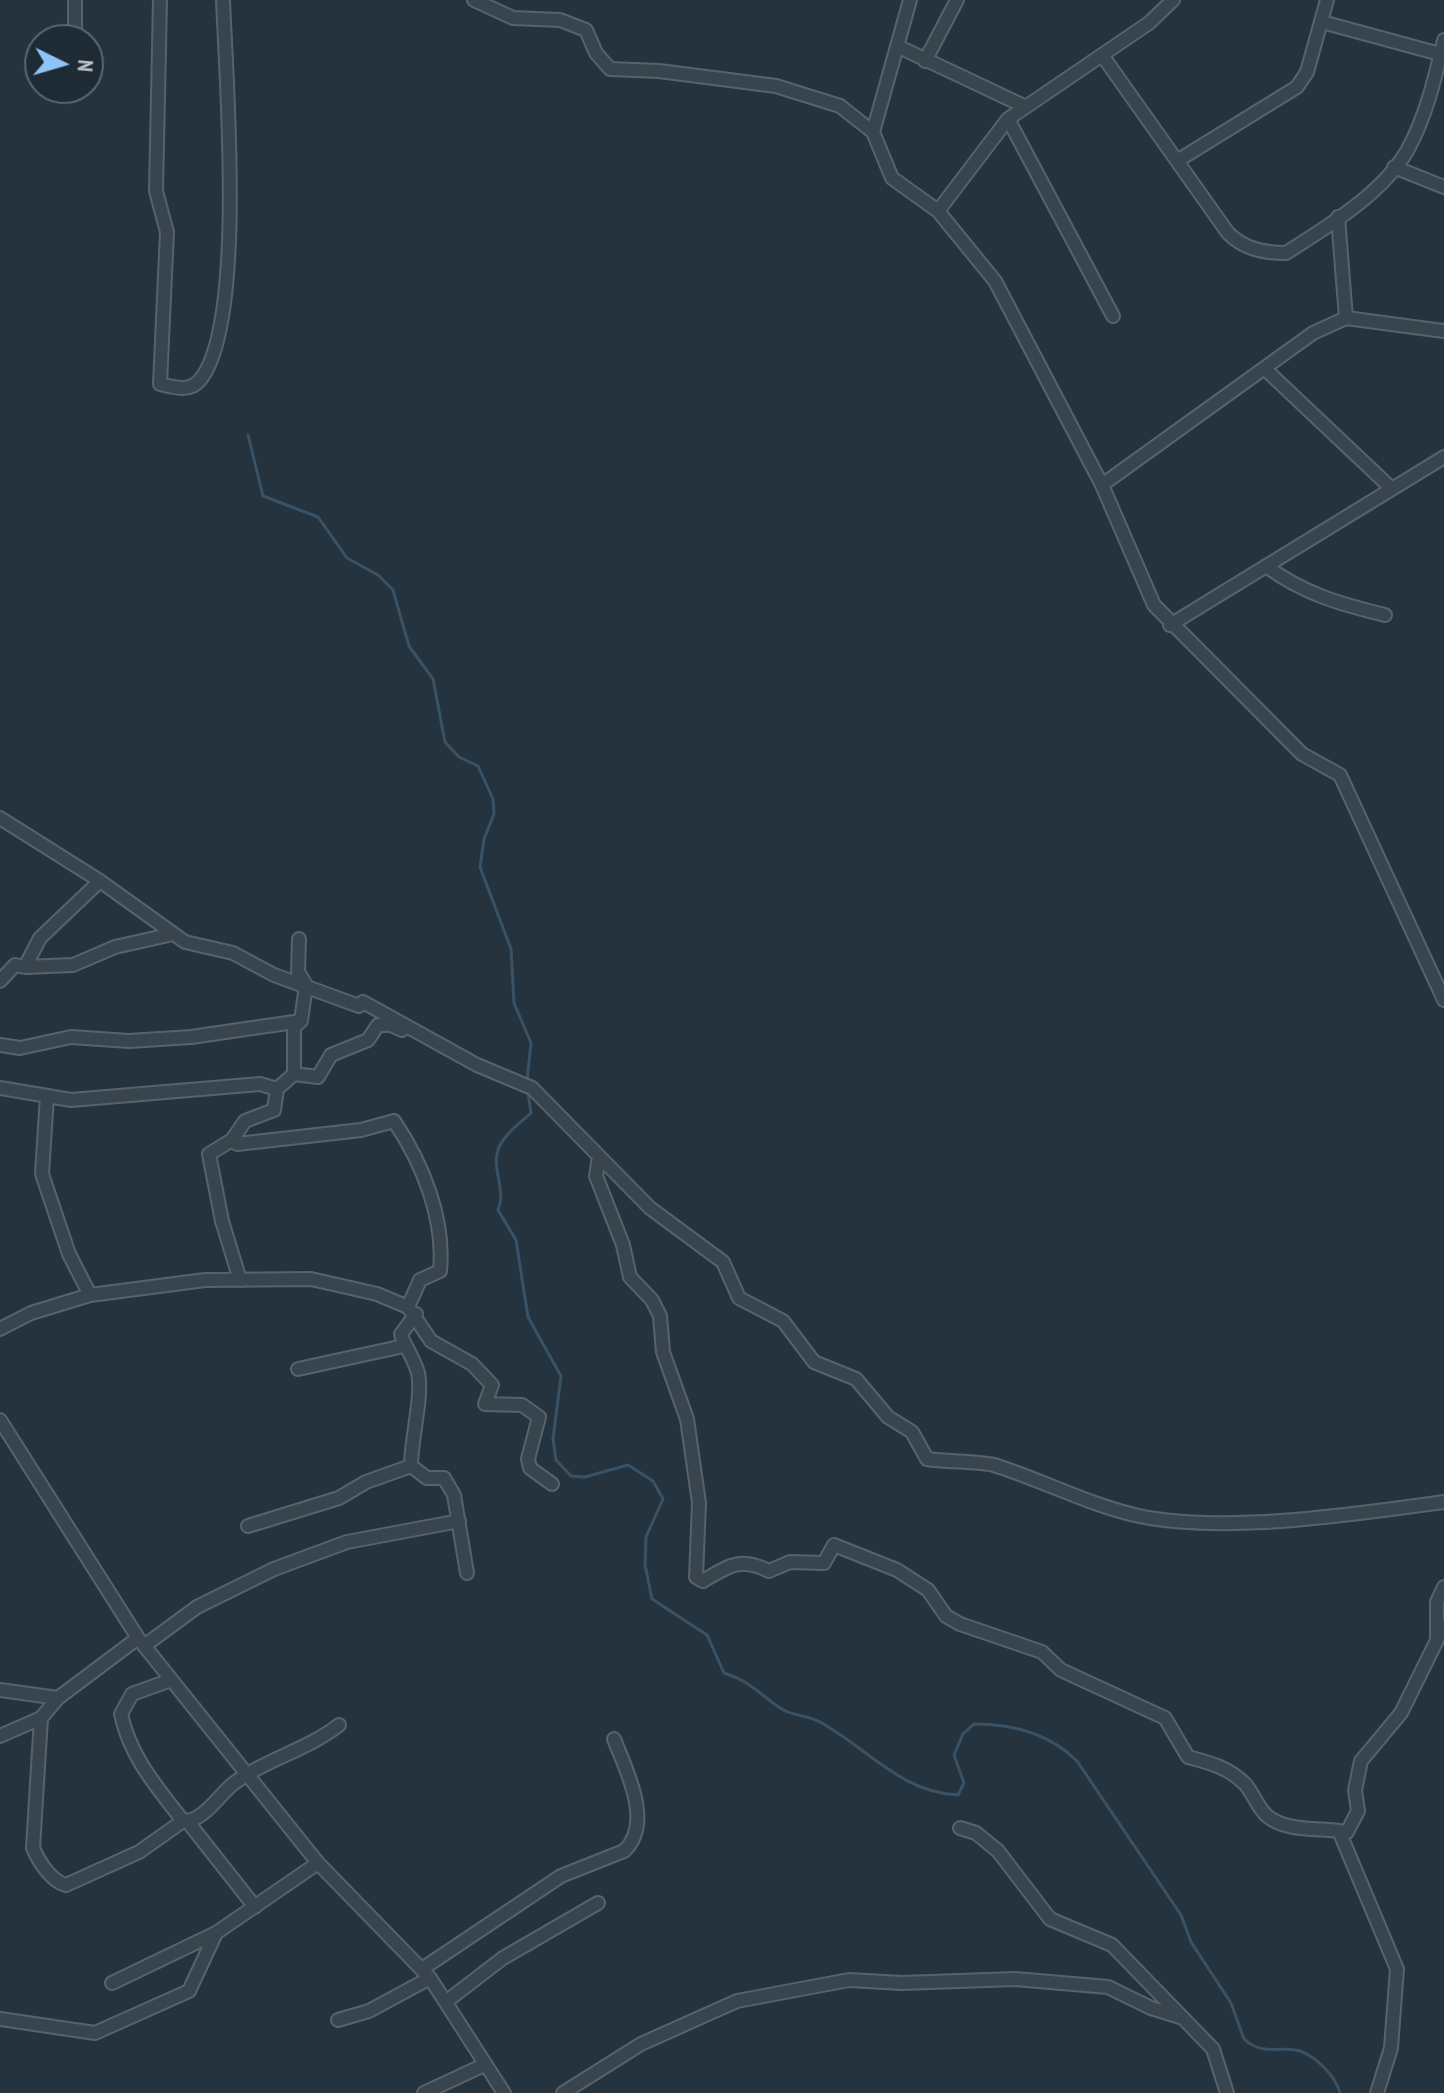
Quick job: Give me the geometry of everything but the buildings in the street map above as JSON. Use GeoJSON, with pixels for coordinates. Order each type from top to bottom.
{"type":"FeatureCollection","features":[{"type":"Feature","properties":{"kind":"street"},"geometry":{"type":"LineString","coordinates":[[75,0],[75,24]]}},
{"type":"Feature","properties":{"kind":"street"},"geometry":{"type":"LineString","coordinates":[[160,0],[156,191],[167,232],[160,384],[184,389],[199,382],[223,328],[230,181],[223,0]]}},
{"type":"Feature","properties":{"kind":"street"},"geometry":{"type":"LineString","coordinates":[[474,0],[513,18],[560,20],[586,30],[596,53],[610,69],[741,80],[787,89],[840,106],[873,132],[892,178],[938,211],[995,281],[1102,485],[1143,587],[1170,625],[1302,754],[1340,775],[1444,1000]]}},
{"type":"Feature","properties":{"kind":"street"},"geometry":{"type":"LineString","coordinates":[[873,132],[910,0]]}},
{"type":"Feature","properties":{"kind":"street"},"geometry":{"type":"LineString","coordinates":[[925,61],[957,0]]}},
{"type":"Feature","properties":{"kind":"street"},"geometry":{"type":"LineString","coordinates":[[938,211],[1008,119],[1149,23],[1173,0]]}},
{"type":"Feature","properties":{"kind":"street"},"geometry":{"type":"LineString","coordinates":[[1177,161],[1297,87],[1307,72],[1327,0]]}},
{"type":"Feature","properties":{"kind":"street"},"geometry":{"type":"LineString","coordinates":[[1322,22],[1440,54]]}},
{"type":"Feature","properties":{"kind":"street"},"geometry":{"type":"LineString","coordinates":[[1102,55],[1239,244],[1268,253],[1286,253],[1377,187],[1406,152],[1424,110],[1444,40]]}},
{"type":"Feature","properties":{"kind":"street"},"geometry":{"type":"LineString","coordinates":[[897,46],[1026,107]]}},
{"type":"Feature","properties":{"kind":"street"},"geometry":{"type":"LineString","coordinates":[[1008,119],[1113,316]]}},
{"type":"Feature","properties":{"kind":"street"},"geometry":{"type":"LineString","coordinates":[[1394,167],[1444,187]]}},
{"type":"Feature","properties":{"kind":"street"},"geometry":{"type":"LineString","coordinates":[[1338,217],[1346,318]]}},
{"type":"Feature","properties":{"kind":"street"},"geometry":{"type":"LineString","coordinates":[[1102,485],[1313,333],[1346,318],[1444,331]]}},
{"type":"Feature","properties":{"kind":"street"},"geometry":{"type":"LineString","coordinates":[[1264,368],[1392,489]]}},
{"type":"Feature","properties":{"kind":"street"},"geometry":{"type":"LineString","coordinates":[[1170,625],[1444,457]]}},
{"type":"Feature","properties":{"kind":"street"},"geometry":{"type":"LineString","coordinates":[[1266,566],[1291,585],[1330,602],[1385,615]]}},
{"type":"Feature","properties":{"kind":"street"},"geometry":{"type":"LineString","coordinates":[[0,818],[100,881],[185,942],[233,953],[274,975],[359,1006],[363,1002],[477,1065],[532,1088],[650,1208],[723,1262],[739,1298],[783,1321],[814,1362],[856,1379],[888,1417],[912,1432],[927,1459],[959,1464],[990,1463],[1138,1516],[1196,1522],[1358,1514],[1444,1502]]}},
{"type":"Feature","properties":{"kind":"street"},"geometry":{"type":"LineString","coordinates":[[25,967],[49,928],[100,881]]}},
{"type":"Feature","properties":{"kind":"street"},"geometry":{"type":"LineString","coordinates":[[0,981],[15,965],[73,965],[115,947],[173,934]]}},
{"type":"Feature","properties":{"kind":"street"},"geometry":{"type":"LineString","coordinates":[[294,1074],[294,1027],[301,1021],[306,985],[298,972],[299,939]]}},
{"type":"Feature","properties":{"kind":"street"},"geometry":{"type":"LineString","coordinates":[[0,1045],[20,1048],[71,1037],[129,1041],[191,1037],[301,1021]]}},
{"type":"Feature","properties":{"kind":"street"},"geometry":{"type":"LineString","coordinates":[[240,1280],[209,1162],[211,1151],[232,1140],[245,1121],[274,1110],[277,1089],[294,1074],[318,1077],[331,1055],[368,1040],[378,1025],[391,1025],[412,1036],[431,1039]]}},
{"type":"Feature","properties":{"kind":"street"},"geometry":{"type":"LineString","coordinates":[[0,1088],[71,1100],[260,1084],[277,1089]]}},
{"type":"Feature","properties":{"kind":"street"},"geometry":{"type":"LineString","coordinates":[[47,1096],[42,1174],[69,1254],[90,1295]]}},
{"type":"Feature","properties":{"kind":"street"},"geometry":{"type":"LineString","coordinates":[[232,1140],[237,1144],[361,1130],[394,1121],[419,1163],[442,1243],[440,1271],[420,1280],[412,1310],[401,1334],[404,1346],[298,1369]]}},
{"type":"Feature","properties":{"kind":"street"},"geometry":{"type":"LineString","coordinates":[[599,1157],[596,1176],[623,1245],[630,1277],[652,1300],[660,1316],[663,1352],[687,1419],[699,1503],[696,1577],[703,1581],[723,1567],[739,1564],[755,1563],[769,1571],[790,1562],[824,1563],[834,1545],[883,1562],[928,1590],[946,1616],[960,1624],[1032,1647],[1061,1670],[1165,1718],[1188,1757],[1222,1765],[1245,1784],[1266,1814],[1276,1821],[1318,1832],[1347,1832],[1358,1811],[1355,1790],[1361,1761],[1401,1713],[1444,1626]]}},
{"type":"Feature","properties":{"kind":"street"},"geometry":{"type":"LineString","coordinates":[[0,1329],[31,1313],[90,1295],[205,1280],[311,1279],[377,1294],[412,1310],[431,1341],[472,1364],[492,1385],[485,1404],[522,1405],[539,1417],[528,1459],[530,1468],[552,1484]]}},
{"type":"Feature","properties":{"kind":"street"},"geometry":{"type":"LineString","coordinates":[[401,1334],[418,1373],[419,1399],[411,1436],[411,1466]]}},
{"type":"Feature","properties":{"kind":"street"},"geometry":{"type":"LineString","coordinates":[[0,1420],[141,1642],[318,1863],[426,1974],[447,2001],[504,2093]]}},
{"type":"Feature","properties":{"kind":"street"},"geometry":{"type":"LineString","coordinates":[[411,1466],[427,1478],[444,1478],[454,1495],[467,1573]]}},
{"type":"Feature","properties":{"kind":"street"},"geometry":{"type":"LineString","coordinates":[[248,1526],[339,1498],[366,1482],[411,1466]]}},
{"type":"Feature","properties":{"kind":"street"},"geometry":{"type":"LineString","coordinates":[[0,1736],[41,1718],[58,1698],[197,1607],[274,1569],[347,1542],[459,1521]]}},
{"type":"Feature","properties":{"kind":"street"},"geometry":{"type":"LineString","coordinates":[[1437,1639],[1437,1602],[1444,1587]]}},
{"type":"Feature","properties":{"kind":"street"},"geometry":{"type":"LineString","coordinates":[[171,1680],[132,1694],[121,1714],[126,1738],[142,1768],[255,1907]]}},
{"type":"Feature","properties":{"kind":"street"},"geometry":{"type":"LineString","coordinates":[[0,1690],[58,1698]]}},
{"type":"Feature","properties":{"kind":"street"},"geometry":{"type":"LineString","coordinates":[[41,1718],[33,1848],[39,1862],[58,1882],[66,1885],[139,1852],[186,1821],[194,1820],[233,1784],[325,1736],[339,1725]]}},
{"type":"Feature","properties":{"kind":"street"},"geometry":{"type":"LineString","coordinates":[[338,2020],[369,2011],[426,1974],[477,1927],[544,1886],[624,1851],[632,1843],[638,1807],[614,1739]]}},
{"type":"Feature","properties":{"kind":"street"},"geometry":{"type":"LineString","coordinates":[[960,1828],[976,1833],[998,1851],[1050,1919],[1112,1945],[1213,2049],[1227,2093]]}},
{"type":"Feature","properties":{"kind":"street"},"geometry":{"type":"LineString","coordinates":[[1339,1831],[1397,1969],[1391,2048],[1377,2093]]}},
{"type":"Feature","properties":{"kind":"street"},"geometry":{"type":"LineString","coordinates":[[112,1983],[216,1933],[318,1863]]}},
{"type":"Feature","properties":{"kind":"street"},"geometry":{"type":"LineString","coordinates":[[447,2001],[503,1958],[598,1903]]}},
{"type":"Feature","properties":{"kind":"street"},"geometry":{"type":"LineString","coordinates":[[0,2019],[95,2033],[189,1991],[216,1933]]}},
{"type":"Feature","properties":{"kind":"street"},"geometry":{"type":"LineString","coordinates":[[563,2093],[641,2044],[737,2001],[849,1980],[902,1983],[1015,1979],[1108,1987],[1151,2008],[1180,2017]]}},
{"type":"Feature","properties":{"kind":"street"},"geometry":{"type":"LineString","coordinates":[[424,2093],[484,2065]]}},
{"type":"Feature","properties":{"kind":"waterway"},"geometry":{"type":"LineString","coordinates":[[248,435],[263,496],[318,517],[347,558],[378,575],[393,590],[409,646],[433,679],[445,742],[459,757],[478,766],[493,799],[494,814],[484,839],[480,867],[511,949],[514,1003],[531,1043],[527,1080]]}},
{"type":"Feature","properties":{"kind":"waterway"},"geometry":{"type":"LineString","coordinates":[[528,1092],[531,1113],[505,1137],[499,1147],[496,1163],[501,1194],[498,1210],[516,1240],[528,1317],[561,1376],[553,1439],[556,1460],[571,1476],[585,1477],[628,1465],[653,1481],[663,1499],[646,1537],[645,1565],[652,1599],[707,1635],[724,1673],[747,1683],[784,1711],[820,1722],[886,1768],[919,1786],[958,1795],[964,1783],[954,1755],[963,1734],[974,1724],[1016,1728],[1042,1737],[1066,1751],[1077,1761],[1181,1915],[1191,1942],[1231,2003],[1244,2039],[1259,2048],[1306,2054],[1330,2074],[1340,2093]]}}]}
